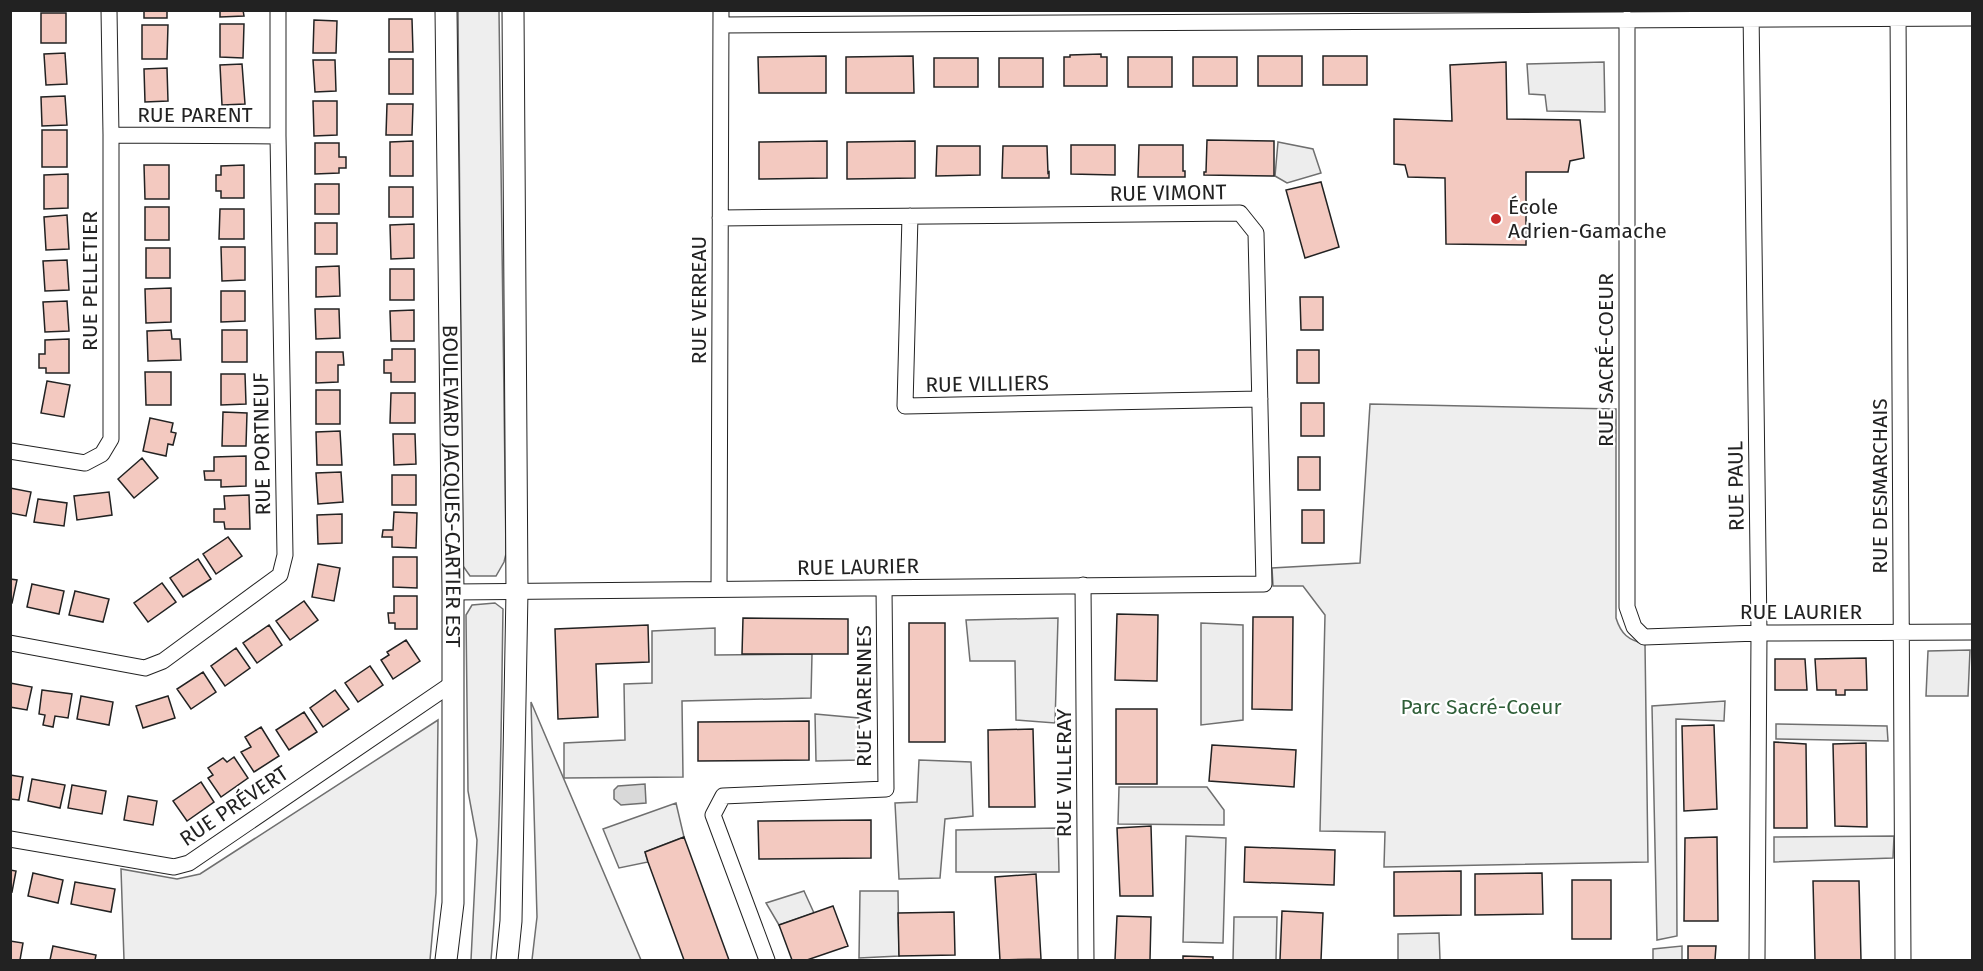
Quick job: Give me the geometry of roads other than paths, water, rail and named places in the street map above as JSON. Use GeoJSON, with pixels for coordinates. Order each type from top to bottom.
{"type":"FeatureCollection","features":[{"type":"Feature","properties":{"kind":"main road","name":"BOULEVARD JACQUES-CARTIER EST"},"geometry":{"type":"LineString","coordinates":[[446,10],[453,592],[453,903],[446,960]]}},
{"type":"Feature","properties":{"kind":"main road"},"geometry":{"type":"LineString","coordinates":[[507,960],[511,921],[517,591],[513,10]]}},
{"type":"Feature","properties":{"kind":"street","name":"RUE PELLETIER"},"geometry":{"type":"LineString","coordinates":[[10,451],[85,463],[102,454],[111,439],[109,10]]}},
{"type":"Feature","properties":{"kind":"street","name":"RUE PORTNEUF"},"geometry":{"type":"LineString","coordinates":[[10,643],[145,668],[163,661],[280,575],[285,555],[278,10]]}},
{"type":"Feature","properties":{"kind":"street"},"geometry":{"type":"LineString","coordinates":[[721,18],[1287,16],[1627,19],[1898,14],[1972,18]]}},
{"type":"Feature","properties":{"kind":"street","name":"RUE DESMARCHAIS"},"geometry":{"type":"LineString","coordinates":[[1898,14],[1903,960]]}},
{"type":"Feature","properties":{"kind":"street","name":"RUE PAUL"},"geometry":{"type":"LineString","coordinates":[[1751,15],[1759,633],[1757,960]]}},
{"type":"Feature","properties":{"kind":"street","name":"RUE VERREAU"},"geometry":{"type":"LineString","coordinates":[[719,589],[721,18]]}},
{"type":"Feature","properties":{"kind":"street","name":"RUE SACRÉ-COEUR"},"geometry":{"type":"LineString","coordinates":[[1627,19],[1627,607],[1634,627]]}},
{"type":"Feature","properties":{"kind":"street","name":"RUE PARENT"},"geometry":{"type":"LineString","coordinates":[[111,135],[278,136]]}},
{"type":"Feature","properties":{"kind":"street","name":"RUE VIMONT"},"geometry":{"type":"LineString","coordinates":[[720,218],[1240,213],[1256,233],[1264,584]]}},
{"type":"Feature","properties":{"kind":"street","name":"RUE VILLIERS"},"geometry":{"type":"LineString","coordinates":[[910,216],[905,406],[1260,399]]}},
{"type":"Feature","properties":{"kind":"street","name":"RUE LAURIER"},"geometry":{"type":"LineString","coordinates":[[453,592],[1264,584]]}},
{"type":"Feature","properties":{"kind":"street","name":"RUE VILLERAY"},"geometry":{"type":"LineString","coordinates":[[1083,585],[1086,960]]}},
{"type":"Feature","properties":{"kind":"street","name":"RUE VARENNES"},"geometry":{"type":"LineString","coordinates":[[767,960],[713,815],[723,795],[886,789],[885,588]]}},
{"type":"Feature","properties":{"kind":"street","name":"RUE LAURIER"},"geometry":{"type":"LineString","coordinates":[[1634,627],[1644,637],[1759,633],[1972,632]]}},
{"type":"Feature","properties":{"kind":"street","name":"RUE PRÉVERT"},"geometry":{"type":"LineString","coordinates":[[10,839],[174,867],[189,863],[453,683]]}},
{"type":"Feature","properties":{"kind":"place","name":"École Adrien-Gamache"},"geometry":{"type":"Point","coordinates":[1496,219]}},
{"type":"Feature","properties":{"kind":"park label","name":"Parc Sacré-Coeur"},"geometry":{"type":"Point","coordinates":[1481,707]}}]}
